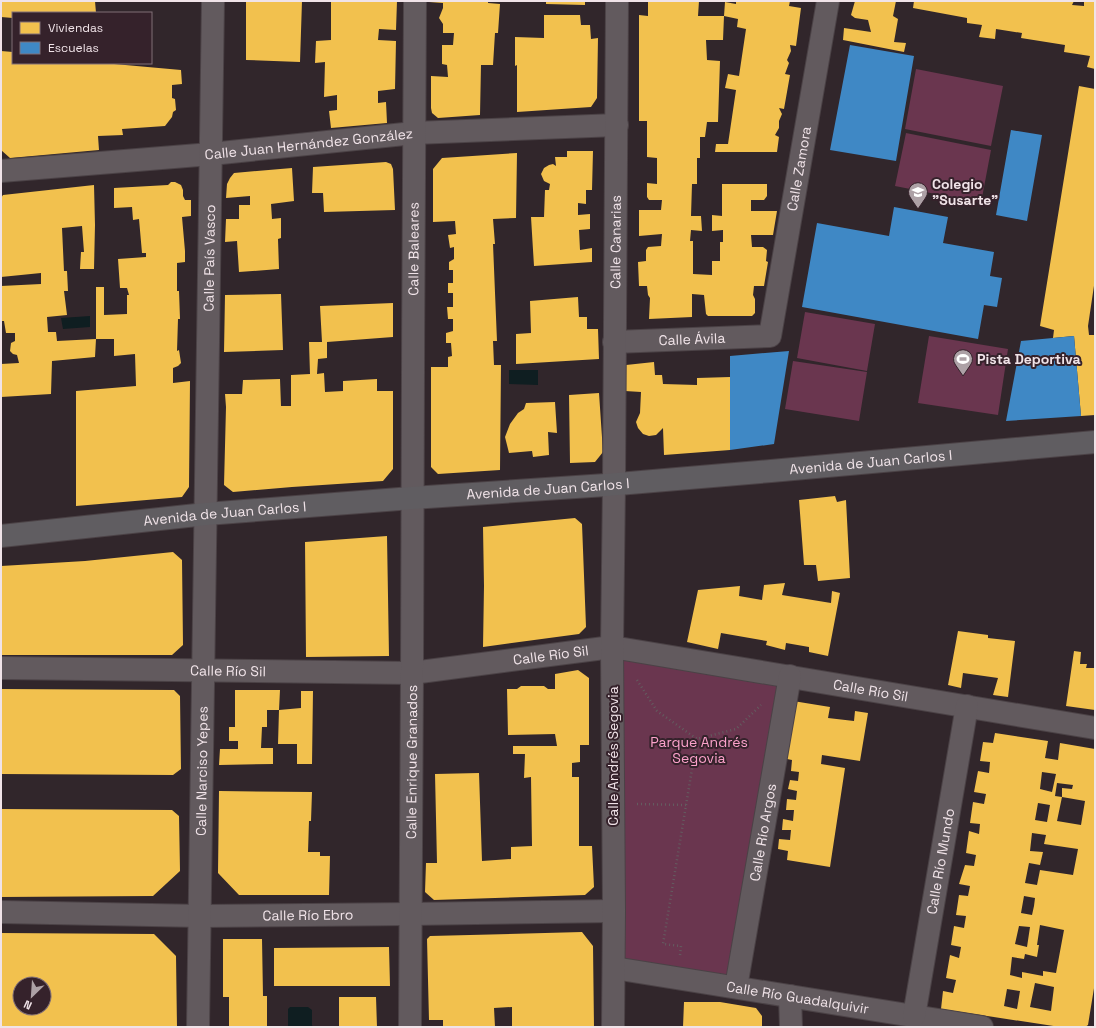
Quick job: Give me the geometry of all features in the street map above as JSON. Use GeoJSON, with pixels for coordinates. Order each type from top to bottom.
{"type":"FeatureCollection","features":[{"type":"Feature","properties":{"kind":"street","name":"Calle País Vasco"},"geometry":{"type":"LineString","coordinates":[[206,514],[213,1]]}},
{"type":"Feature","properties":{"kind":"street","name":"Calle Baleares"},"geometry":{"type":"LineString","coordinates":[[412,498],[415,1]]}},
{"type":"Feature","properties":{"kind":"street","name":"Calle Canarias"},"geometry":{"type":"LineString","coordinates":[[614,484],[617,1]]}},
{"type":"Feature","properties":{"kind":"street","name":"Calle Zamora"},"geometry":{"type":"LineString","coordinates":[[770,336],[828,1]]}},
{"type":"Feature","properties":{"kind":"street","name":"Calle Juan Hernández González"},"geometry":{"type":"LineString","coordinates":[[1,171],[211,154],[414,133],[616,125]]}},
{"type":"Feature","properties":{"kind":"street","name":"Calle Ávila"},"geometry":{"type":"LineString","coordinates":[[614,342],[770,336]]}},
{"type":"Feature","properties":{"kind":"street","name":"Avenida de Juan Carlos I"},"geometry":{"type":"LineString","coordinates":[[1,536],[206,514],[779,471],[1095,442]]}},
{"type":"Feature","properties":{"kind":"street","name":"Calle Andrés Segovia"},"geometry":{"type":"LineString","coordinates":[[613,1027],[614,911],[612,647],[614,484]]}},
{"type":"Feature","properties":{"kind":"street","name":"Calle Enrique Granados"},"geometry":{"type":"LineString","coordinates":[[410,1027],[412,498]]}},
{"type":"Feature","properties":{"kind":"street","name":"Calle Narciso Yepes"},"geometry":{"type":"LineString","coordinates":[[198,1027],[201,916],[206,514]]}},
{"type":"Feature","properties":{"kind":"street","name":"Calle Río Sil"},"geometry":{"type":"LineString","coordinates":[[1,668],[412,673],[612,647],[1095,728]]}},
{"type":"Feature","properties":{"kind":"street","name":"Calle Río Argos"},"geometry":{"type":"LineString","coordinates":[[736,987],[790,676]]}},
{"type":"Feature","properties":{"kind":"street","name":"Calle Río Mundo"},"geometry":{"type":"LineString","coordinates":[[914,1016],[967,706]]}},
{"type":"Feature","properties":{"kind":"street","name":"Calle Río Ebro"},"geometry":{"type":"LineString","coordinates":[[1,912],[201,916],[614,911]]}},
{"type":"Feature","properties":{"kind":"street","name":"Calle Río Guadalquivir"},"geometry":{"type":"LineString","coordinates":[[614,968],[914,1016],[949,1024],[982,1027]]}},
{"type":"Feature","properties":{"kind":"street"},"geometry":{"type":"LineString","coordinates":[[790,996],[791,1027]]}},
{"type":"Feature","properties":{"kind":"path"},"geometry":{"type":"LineString","coordinates":[[636,679],[657,711],[697,739],[736,729],[761,704]]}},
{"type":"Feature","properties":{"kind":"path"},"geometry":{"type":"LineString","coordinates":[[678,978],[681,946],[663,944],[697,739]]}},
{"type":"Feature","properties":{"kind":"path"},"geometry":{"type":"LineString","coordinates":[[613,804],[686,805]]}},
{"type":"Feature","properties":{"kind":"green space"},"geometry":{"type":"Polygon","coordinates":[[[916,69],[1003,86],[991,146],[905,129],[916,69]]]}},
{"type":"Feature","properties":{"kind":"green space"},"geometry":{"type":"Polygon","coordinates":[[[906,133],[991,150],[981,203],[895,186],[906,133]]]}},
{"type":"Feature","properties":{"kind":"green space"},"geometry":{"type":"Polygon","coordinates":[[[805,312],[875,324],[867,371],[797,358],[805,312]]]}},
{"type":"Feature","properties":{"kind":"green space","name":"Pista Deportiva"},"geometry":{"type":"Polygon","coordinates":[[[929,336],[1008,349],[998,415],[918,403],[929,336]]]}},
{"type":"Feature","properties":{"kind":"green space"},"geometry":{"type":"Polygon","coordinates":[[[793,361],[867,372],[859,421],[785,409],[793,361]]]}},
{"type":"Feature","properties":{"kind":"green space","name":"Parque Andrés Segovia"},"geometry":{"type":"Polygon","coordinates":[[[612,647],[790,676],[736,987],[614,968],[612,647]]]}},
{"type":"Feature","properties":{"kind":"shaded area"},"geometry":{"type":"Polygon","coordinates":[[[90,316],[90,327],[63,329],[61,318],[90,316]]]}},
{"type":"Feature","properties":{"kind":"shaded area"},"geometry":{"type":"Polygon","coordinates":[[[509,370],[538,370],[538,385],[509,384],[509,370]]]}},
{"type":"Feature","properties":{"kind":"shaded area"},"geometry":{"type":"Polygon","coordinates":[[[290,1007],[308,1007],[312,1010],[313,1027],[288,1027],[288,1009],[290,1007]]]}},
{"type":"Feature","properties":{"kind":"building: Viviendas"},"geometry":{"type":"Polygon","coordinates":[[[1,1],[95,1],[96,12],[12,12],[12,18],[1,17],[1,1]]]}},
{"type":"Feature","properties":{"kind":"building: Viviendas"},"geometry":{"type":"Polygon","coordinates":[[[246,1],[302,1],[300,62],[246,60],[246,1]]]}},
{"type":"Feature","properties":{"kind":"building: Viviendas"},"geometry":{"type":"Polygon","coordinates":[[[331,1],[397,1],[396,30],[379,29],[378,40],[396,41],[395,89],[378,91],[378,103],[386,102],[387,123],[331,128],[329,111],[337,110],[337,95],[324,97],[325,62],[315,63],[316,41],[331,40],[331,1]]]}},
{"type":"Feature","properties":{"kind":"building: Viviendas"},"geometry":{"type":"Polygon","coordinates":[[[429,1],[488,1],[488,3],[500,4],[498,33],[495,33],[493,65],[481,65],[480,115],[438,118],[432,113],[431,76],[448,77],[447,65],[442,64],[442,45],[453,45],[454,33],[443,33],[443,24],[439,18],[443,8],[443,3],[429,1]]]}},
{"type":"Feature","properties":{"kind":"building: Viviendas"},"geometry":{"type":"Polygon","coordinates":[[[546,1],[585,1],[585,5],[546,4],[546,1]]]}},
{"type":"Feature","properties":{"kind":"building: Viviendas"},"geometry":{"type":"Polygon","coordinates":[[[648,1],[699,1],[698,16],[724,16],[723,40],[706,40],[707,60],[720,61],[718,122],[707,122],[705,137],[700,137],[700,158],[697,158],[697,184],[692,184],[691,216],[701,216],[702,231],[691,230],[690,241],[693,241],[693,274],[712,275],[712,261],[720,261],[720,242],[723,242],[723,230],[712,231],[712,215],[722,216],[722,184],[767,184],[767,196],[764,200],[751,200],[751,211],[777,211],[773,235],[751,235],[752,247],[763,247],[767,250],[766,261],[768,262],[764,286],[754,286],[753,295],[755,299],[755,313],[752,316],[708,316],[706,314],[704,295],[692,294],[692,317],[649,319],[650,298],[648,295],[647,286],[639,286],[638,262],[646,261],[646,250],[648,247],[661,246],[662,234],[639,236],[639,210],[661,210],[662,200],[649,200],[647,197],[647,183],[657,184],[657,158],[647,157],[647,121],[639,121],[639,15],[648,16],[648,1]]]}},
{"type":"Feature","properties":{"kind":"building: Viviendas"},"geometry":{"type":"Polygon","coordinates":[[[736,1],[790,1],[789,6],[801,8],[796,46],[790,45],[791,51],[787,60],[789,63],[785,74],[790,75],[784,109],[779,108],[782,114],[779,121],[779,128],[775,135],[779,137],[777,152],[715,152],[716,144],[728,144],[736,90],[725,88],[728,74],[739,76],[746,29],[737,27],[738,19],[724,16],[725,2],[736,4],[736,1]]]}},
{"type":"Feature","properties":{"kind":"building: Viviendas"},"geometry":{"type":"Polygon","coordinates":[[[855,1],[896,1],[893,16],[898,19],[894,42],[906,43],[904,52],[843,40],[844,28],[871,32],[868,20],[855,18],[851,15],[855,1]]]}},
{"type":"Feature","properties":{"kind":"building: Viviendas"},"geometry":{"type":"Polygon","coordinates":[[[914,1],[1074,1],[1072,5],[1084,6],[1084,1],[1095,1],[1095,69],[1087,67],[1090,56],[1064,52],[1065,45],[1021,38],[1022,33],[996,29],[995,39],[979,37],[982,25],[967,23],[967,18],[913,8],[914,1]]]}},
{"type":"Feature","properties":{"kind":"building: Viviendas"},"geometry":{"type":"Polygon","coordinates":[[[544,15],[580,15],[581,25],[590,25],[591,39],[598,38],[597,98],[591,107],[517,112],[517,65],[515,66],[515,37],[544,38],[544,15]]]}},
{"type":"Feature","properties":{"kind":"building: Viviendas"},"geometry":{"type":"Polygon","coordinates":[[[1,51],[12,52],[12,64],[114,64],[181,70],[182,84],[172,85],[172,98],[175,99],[176,110],[173,112],[172,117],[165,126],[122,129],[123,135],[98,136],[99,150],[10,158],[1,150],[1,51]]]}},
{"type":"Feature","properties":{"kind":"building: Viviendas"},"geometry":{"type":"Polygon","coordinates":[[[1079,86],[1095,89],[1095,279],[1088,326],[1089,335],[1095,335],[1095,415],[1081,416],[1074,336],[1053,338],[1054,330],[1040,326],[1079,86]]]}},
{"type":"Feature","properties":{"kind":"building: Viviendas"},"geometry":{"type":"Polygon","coordinates":[[[567,151],[593,151],[592,190],[586,190],[586,204],[578,203],[578,215],[590,214],[590,229],[579,230],[580,250],[592,248],[592,262],[534,266],[531,217],[544,217],[545,190],[549,190],[550,184],[544,181],[541,174],[544,168],[549,165],[553,164],[556,166],[555,157],[567,157],[567,151]]]}},
{"type":"Feature","properties":{"kind":"building: Viviendas"},"geometry":{"type":"Polygon","coordinates":[[[517,153],[516,218],[493,219],[497,341],[493,341],[494,365],[501,365],[500,470],[438,474],[431,467],[431,367],[448,367],[448,357],[452,356],[451,343],[446,343],[446,333],[453,331],[453,319],[448,319],[447,307],[453,307],[453,293],[448,293],[448,283],[453,283],[453,270],[449,270],[449,262],[454,259],[454,247],[450,248],[448,235],[456,234],[455,221],[433,222],[433,169],[442,158],[517,153]]]}},
{"type":"Feature","properties":{"kind":"building: Viviendas"},"geometry":{"type":"Polygon","coordinates":[[[386,162],[391,164],[393,169],[395,210],[324,212],[323,193],[312,193],[313,167],[386,162]]]}},
{"type":"Feature","properties":{"kind":"building: Viviendas"},"geometry":{"type":"Polygon","coordinates":[[[292,168],[294,201],[271,204],[272,219],[281,218],[281,238],[278,239],[279,269],[239,272],[237,241],[225,242],[226,219],[239,219],[239,205],[250,205],[250,196],[226,198],[227,184],[230,178],[234,173],[292,168]]]}},
{"type":"Feature","properties":{"kind":"building: Viviendas"},"geometry":{"type":"Polygon","coordinates":[[[171,182],[181,185],[185,200],[191,200],[191,216],[182,217],[185,262],[177,263],[177,291],[179,291],[180,319],[178,319],[177,351],[179,350],[181,363],[173,368],[173,383],[190,381],[189,487],[182,497],[76,506],[76,391],[136,386],[135,354],[114,356],[114,339],[96,339],[96,287],[104,287],[104,315],[127,314],[127,295],[129,295],[127,288],[120,288],[118,259],[146,257],[146,253],[142,253],[139,219],[133,220],[132,207],[114,208],[114,188],[168,185],[171,182]]]}},
{"type":"Feature","properties":{"kind":"building: Viviendas"},"geometry":{"type":"Polygon","coordinates":[[[94,185],[94,269],[80,269],[81,252],[84,252],[82,226],[62,228],[64,271],[67,271],[68,291],[64,291],[67,315],[47,317],[48,332],[56,332],[57,341],[96,339],[95,357],[52,361],[51,394],[1,397],[1,364],[19,363],[17,355],[10,351],[11,343],[15,341],[15,333],[6,333],[4,321],[1,321],[1,286],[41,284],[41,273],[1,277],[1,198],[3,195],[94,185]]]}},
{"type":"Feature","properties":{"kind":"building: Viviendas"},"geometry":{"type":"Polygon","coordinates":[[[281,294],[283,350],[224,352],[225,295],[281,294]]]}},
{"type":"Feature","properties":{"kind":"building: Viviendas"},"geometry":{"type":"Polygon","coordinates":[[[578,297],[579,317],[587,317],[587,329],[598,329],[599,359],[516,364],[516,334],[531,333],[530,301],[578,297]]]}},
{"type":"Feature","properties":{"kind":"building: Viviendas"},"geometry":{"type":"Polygon","coordinates":[[[393,303],[393,337],[327,342],[327,358],[318,359],[317,374],[324,373],[325,392],[343,391],[343,381],[377,379],[377,391],[393,391],[393,469],[383,481],[233,492],[224,485],[225,394],[242,394],[243,380],[280,379],[281,406],[291,406],[291,375],[310,374],[309,342],[322,342],[320,306],[393,303]]]}},
{"type":"Feature","properties":{"kind":"building: Viviendas"},"geometry":{"type":"Polygon","coordinates":[[[654,362],[655,375],[662,375],[663,384],[697,385],[697,378],[730,377],[730,450],[664,455],[663,428],[656,435],[649,436],[643,434],[638,428],[636,422],[640,413],[641,392],[625,391],[626,365],[654,362]]]}},
{"type":"Feature","properties":{"kind":"building: Viviendas"},"geometry":{"type":"Polygon","coordinates":[[[599,393],[603,452],[595,462],[570,463],[569,395],[599,393]]]}},
{"type":"Feature","properties":{"kind":"building: Viviendas"},"geometry":{"type":"Polygon","coordinates":[[[555,402],[557,433],[548,432],[549,455],[533,457],[532,451],[509,453],[505,437],[510,424],[518,413],[524,409],[526,403],[555,402]]]}},
{"type":"Feature","properties":{"kind":"building: Viviendas"},"geometry":{"type":"Polygon","coordinates":[[[835,496],[837,502],[846,500],[850,578],[818,581],[816,565],[804,565],[799,500],[835,496]]]}},
{"type":"Feature","properties":{"kind":"building: Viviendas"},"geometry":{"type":"Polygon","coordinates":[[[575,518],[582,524],[586,627],[579,634],[483,647],[483,527],[575,518]]]}},
{"type":"Feature","properties":{"kind":"building: Viviendas"},"geometry":{"type":"Polygon","coordinates":[[[387,536],[389,656],[306,657],[305,542],[387,536]]]}},
{"type":"Feature","properties":{"kind":"building: Viviendas"},"geometry":{"type":"Polygon","coordinates":[[[173,552],[182,560],[183,645],[172,655],[1,655],[1,566],[85,561],[173,552]]]}},
{"type":"Feature","properties":{"kind":"building: Viviendas"},"geometry":{"type":"Polygon","coordinates":[[[785,583],[782,595],[831,603],[832,591],[840,593],[828,656],[809,652],[809,647],[786,643],[785,650],[766,645],[767,641],[721,633],[718,649],[687,642],[698,590],[740,586],[739,596],[762,600],[764,585],[785,583]]]}},
{"type":"Feature","properties":{"kind":"building: Viviendas"},"geometry":{"type":"Polygon","coordinates":[[[958,631],[988,635],[988,638],[1015,641],[1008,697],[993,695],[998,678],[963,673],[961,688],[948,685],[958,631]]]}},
{"type":"Feature","properties":{"kind":"building: Viviendas"},"geometry":{"type":"Polygon","coordinates":[[[1074,651],[1081,652],[1080,664],[1087,664],[1086,668],[1095,668],[1095,710],[1066,706],[1074,651]]]}},
{"type":"Feature","properties":{"kind":"building: Viviendas"},"geometry":{"type":"Polygon","coordinates":[[[578,670],[589,678],[589,745],[580,745],[580,762],[572,763],[572,777],[579,777],[579,846],[592,846],[594,887],[585,895],[434,900],[425,892],[426,863],[437,863],[435,774],[479,773],[482,861],[511,859],[511,847],[532,846],[531,777],[524,778],[525,754],[513,754],[513,746],[557,746],[555,734],[508,735],[507,689],[517,689],[521,686],[544,686],[548,689],[555,689],[555,674],[578,670]]]}},
{"type":"Feature","properties":{"kind":"building: Viviendas"},"geometry":{"type":"Polygon","coordinates":[[[1,689],[174,690],[180,696],[181,769],[173,775],[1,774],[1,689]]]}},
{"type":"Feature","properties":{"kind":"building: Viviendas"},"geometry":{"type":"Polygon","coordinates":[[[235,690],[280,690],[279,710],[267,710],[267,727],[262,727],[261,748],[273,748],[273,764],[219,765],[220,749],[238,749],[238,741],[229,741],[229,727],[235,727],[235,690]]]}},
{"type":"Feature","properties":{"kind":"building: Viviendas"},"geometry":{"type":"Polygon","coordinates":[[[301,691],[313,691],[312,764],[297,764],[297,744],[278,744],[279,710],[301,708],[301,691]]]}},
{"type":"Feature","properties":{"kind":"building: Viviendas"},"geometry":{"type":"Polygon","coordinates":[[[793,701],[830,707],[828,718],[854,721],[855,711],[868,713],[860,761],[822,755],[821,764],[845,768],[830,867],[787,860],[788,851],[778,849],[779,839],[790,840],[791,830],[782,830],[783,819],[793,821],[794,810],[786,810],[787,799],[796,800],[797,791],[788,789],[790,780],[798,781],[799,772],[791,771],[792,760],[782,758],[793,701]]]}},
{"type":"Feature","properties":{"kind":"building: Viviendas"},"geometry":{"type":"Polygon","coordinates":[[[995,733],[1048,741],[1045,758],[1058,760],[1060,743],[1095,749],[1095,982],[1088,1025],[1085,1027],[1060,1027],[941,1009],[943,991],[953,993],[956,980],[946,978],[950,955],[959,958],[961,947],[951,945],[954,926],[964,928],[966,916],[956,915],[959,895],[968,896],[970,886],[959,884],[965,865],[974,866],[976,855],[966,853],[969,831],[979,834],[980,824],[970,823],[973,802],[984,804],[986,794],[974,792],[978,771],[989,773],[990,762],[980,761],[983,742],[993,743],[995,733]],[[1042,772],[1040,789],[1052,792],[1056,774],[1042,772]],[[1057,783],[1055,796],[1062,797],[1062,788],[1072,789],[1073,785],[1057,783]],[[1062,797],[1057,821],[1081,825],[1085,801],[1062,797]],[[1038,803],[1035,820],[1047,822],[1050,805],[1038,803]],[[1032,833],[1030,851],[1043,852],[1040,865],[1029,863],[1025,883],[1037,885],[1040,870],[1073,875],[1078,849],[1044,844],[1046,835],[1032,833]],[[1024,896],[1021,913],[1032,915],[1035,898],[1024,896]],[[1040,925],[1037,945],[1039,945],[1037,957],[1025,954],[1024,959],[1012,957],[1010,975],[1022,978],[1022,972],[1043,976],[1043,971],[1056,973],[1064,930],[1040,925]],[[1019,926],[1015,944],[1027,947],[1030,927],[1019,926]],[[1035,983],[1030,1007],[1051,1011],[1054,987],[1035,983]],[[1007,989],[1004,1006],[1017,1009],[1020,991],[1007,989]]]}},
{"type":"Feature","properties":{"kind":"building: Viviendas"},"geometry":{"type":"Polygon","coordinates":[[[219,791],[312,792],[308,852],[320,852],[320,856],[330,856],[329,895],[239,895],[218,873],[219,791]]]}},
{"type":"Feature","properties":{"kind":"building: Viviendas"},"geometry":{"type":"Polygon","coordinates":[[[1,809],[172,810],[179,816],[180,871],[153,896],[1,897],[1,809]]]}},
{"type":"Feature","properties":{"kind":"building: Viviendas"},"geometry":{"type":"Polygon","coordinates":[[[582,932],[593,946],[594,1027],[512,1027],[512,1007],[494,1008],[495,1027],[443,1027],[443,1020],[429,1020],[427,939],[430,936],[582,932]]]}},
{"type":"Feature","properties":{"kind":"building: Viviendas"},"geometry":{"type":"Polygon","coordinates":[[[1,933],[154,934],[176,956],[177,1027],[1,1027],[1,933]]]}},
{"type":"Feature","properties":{"kind":"building: Viviendas"},"geometry":{"type":"Polygon","coordinates":[[[223,939],[262,939],[263,996],[267,996],[267,1027],[229,1027],[229,997],[223,997],[223,939]]]}},
{"type":"Feature","properties":{"kind":"building: Viviendas"},"geometry":{"type":"Polygon","coordinates":[[[389,947],[390,986],[274,986],[274,948],[389,947]]]}},
{"type":"Feature","properties":{"kind":"building: Viviendas"},"geometry":{"type":"Polygon","coordinates":[[[339,997],[376,997],[377,1027],[339,1027],[339,997]]]}},
{"type":"Feature","properties":{"kind":"building: Viviendas"},"geometry":{"type":"Polygon","coordinates":[[[684,1002],[720,1002],[756,1008],[762,1016],[762,1027],[683,1027],[684,1002]]]}},
{"type":"Feature","properties":{"kind":"building: Escuelas"},"geometry":{"type":"Polygon","coordinates":[[[850,45],[914,56],[896,161],[830,150],[850,45]]]}},
{"type":"Feature","properties":{"kind":"building: Escuelas"},"geometry":{"type":"Polygon","coordinates":[[[1011,130],[1042,135],[1027,221],[996,215],[1011,130]]]}},
{"type":"Feature","properties":{"kind":"building: Escuelas"},"geometry":{"type":"Polygon","coordinates":[[[894,207],[948,217],[943,243],[994,252],[990,276],[1002,278],[997,307],[984,305],[978,339],[802,307],[817,223],[889,236],[894,207]]]}},
{"type":"Feature","properties":{"kind":"building: Escuelas"},"geometry":{"type":"Polygon","coordinates":[[[1074,336],[1081,416],[1006,421],[1021,341],[1074,336]]]}},
{"type":"Feature","properties":{"kind":"building: Escuelas"},"geometry":{"type":"Polygon","coordinates":[[[789,351],[774,444],[730,450],[730,356],[789,351]]]}},
{"type":"Feature","properties":{"kind":"place","name":"Colegio \"Susarte\""},"geometry":{"type":"Point","coordinates":[918,209]}},
{"type":"Feature","properties":{"kind":"place","name":"Pista Deportiva"},"geometry":{"type":"Point","coordinates":[963,376]}}]}
